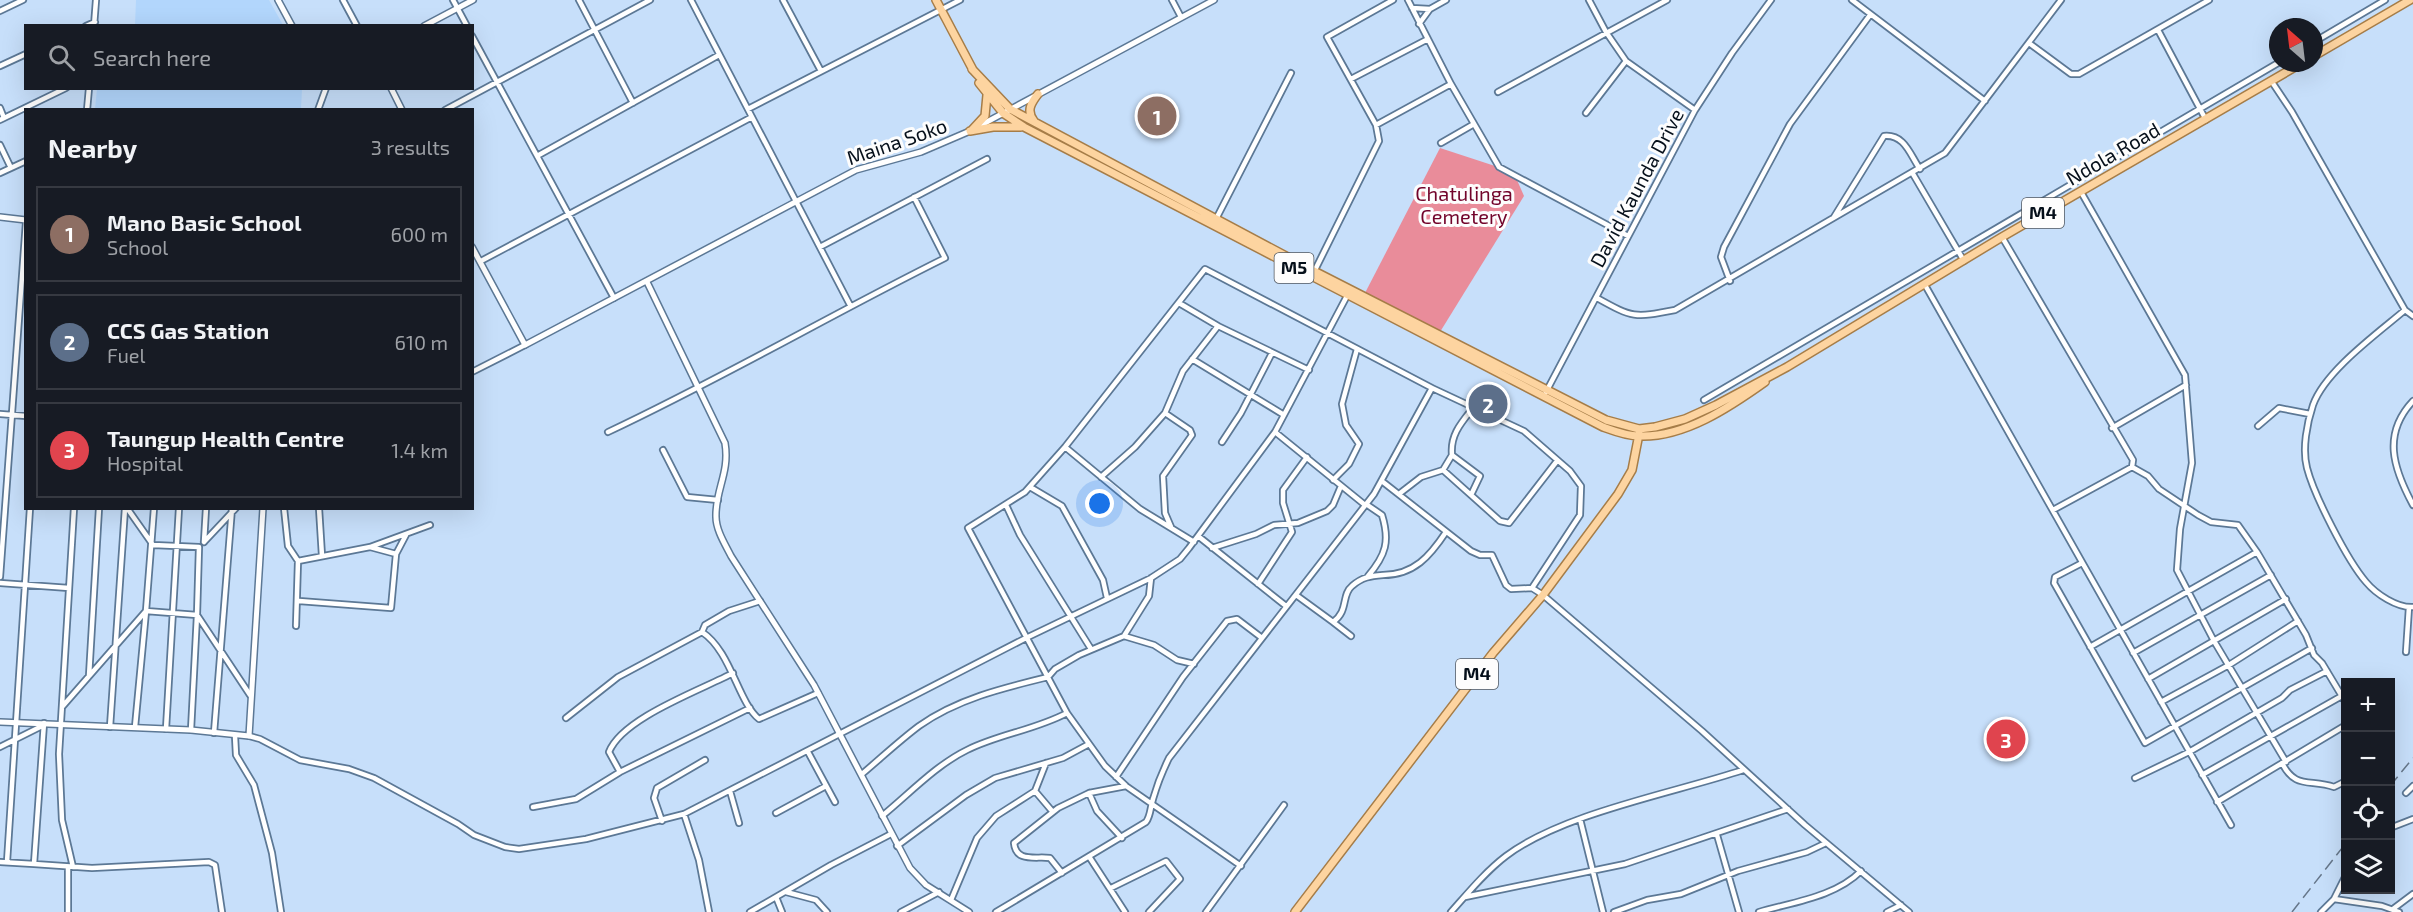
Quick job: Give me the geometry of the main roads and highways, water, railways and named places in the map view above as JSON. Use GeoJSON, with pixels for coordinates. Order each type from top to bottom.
{"type":"FeatureCollection","features":[{"type":"Feature","properties":{"kind":"main road","name":"M5"},"geometry":{"type":"LineString","coordinates":[[936,0],[972,69],[987,94],[1003,113],[1024,127],[1214,226],[1313,274]]}},
{"type":"Feature","properties":{"kind":"main road"},"geometry":{"type":"LineString","coordinates":[[2323,51],[2410,0]]}},
{"type":"Feature","properties":{"kind":"main road","name":"M5"},"geometry":{"type":"LineString","coordinates":[[972,69],[1010,109],[1216,219],[1313,274],[1546,394],[1639,432]]}},
{"type":"Feature","properties":{"kind":"main road","name":"Ndola Road"},"geometry":{"type":"LineString","coordinates":[[1639,432],[1694,416],[1794,363],[2002,237],[2288,72]]}},
{"type":"Feature","properties":{"kind":"main road"},"geometry":{"type":"LineString","coordinates":[[987,94],[985,116],[970,131],[1024,127]]}},
{"type":"Feature","properties":{"kind":"main road"},"geometry":{"type":"LineString","coordinates":[[1035,122],[1029,110],[1038,94]]}},
{"type":"Feature","properties":{"kind":"main road","name":"M4"},"geometry":{"type":"LineString","coordinates":[[1295,912],[1486,662],[1543,595],[1625,483],[1636,458],[1639,432]]}},
{"type":"Feature","properties":{"kind":"railway"},"geometry":{"type":"LineString","coordinates":[[2395,780],[2413,758]]}},
{"type":"Feature","properties":{"kind":"railway"},"geometry":{"type":"LineString","coordinates":[[2292,912],[2341,849]]}},
{"type":"Feature","properties":{"kind":"place","name":"Mano Basic School"},"geometry":{"type":"Point","coordinates":[1157,116]}},
{"type":"Feature","properties":{"kind":"place","name":"CCS Gas Station"},"geometry":{"type":"Point","coordinates":[1488,404]}},
{"type":"Feature","properties":{"kind":"place","name":"Taungup Health Centre"},"geometry":{"type":"Point","coordinates":[2006,739]}},
{"type":"Feature","properties":{"kind":"park label","name":"Chatulinga Cemetery"},"geometry":{"type":"Point","coordinates":[1464,206]}}]}
